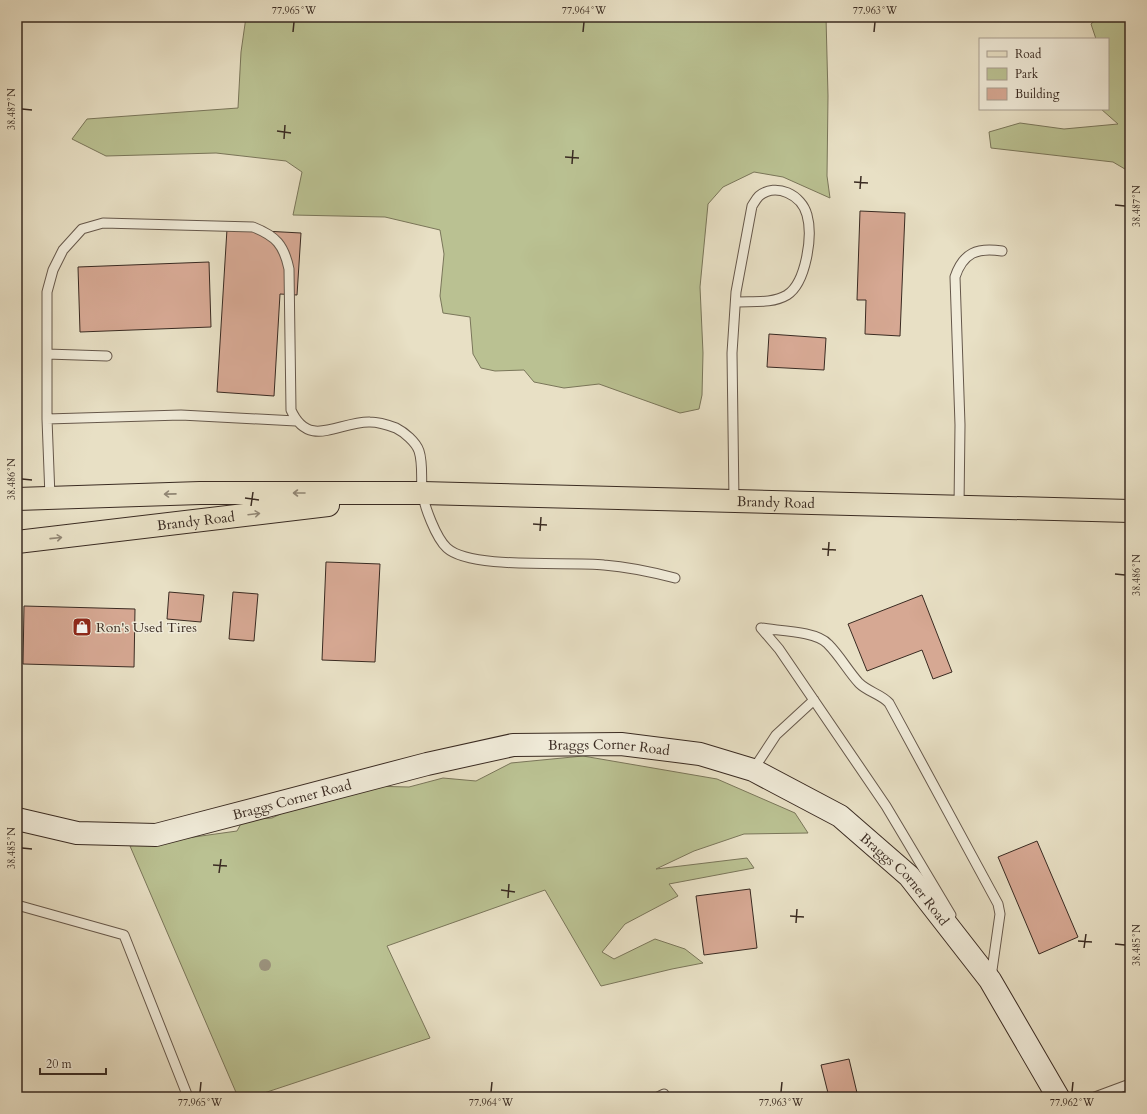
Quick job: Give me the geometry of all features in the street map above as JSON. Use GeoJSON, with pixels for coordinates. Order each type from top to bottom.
{"type":"FeatureCollection","features":[{"type":"Feature","properties":{"kind":"main road","name":"Brandy Road"},"geometry":{"type":"LineString","coordinates":[[17,499],[200,493],[422,493],[1130,510]]}},
{"type":"Feature","properties":{"kind":"main road","name":"Brandy Road"},"geometry":{"type":"LineString","coordinates":[[17,542],[422,493]]}},
{"type":"Feature","properties":{"kind":"main road","name":"Braggs Corner Road"},"geometry":{"type":"LineString","coordinates":[[17,819],[77,833],[156,835],[427,764],[513,745],[621,744],[700,754],[753,770],[840,816],[908,876],[990,980],[1058,1097]]}},
{"type":"Feature","properties":{"kind":"lane"},"geometry":{"type":"LineString","coordinates":[[734,501],[732,353],[736,302],[752,206],[758,196],[769,191],[780,190],[791,194],[801,203],[807,215],[809,236],[802,275],[795,287],[787,295],[774,301],[736,302]]}},
{"type":"Feature","properties":{"kind":"lane"},"geometry":{"type":"LineString","coordinates":[[50,497],[47,419],[47,292],[53,270],[64,250],[82,229],[111,222],[254,227],[268,233],[279,243],[286,254],[289,269],[291,410],[296,421],[305,428],[316,432],[369,422],[386,424],[398,429],[409,437],[419,451],[422,493],[438,537],[447,549],[460,556],[510,562],[604,564],[643,570],[675,578]]}},
{"type":"Feature","properties":{"kind":"lane"},"geometry":{"type":"LineString","coordinates":[[959,506],[960,425],[955,277],[958,267],[965,258],[976,251],[986,248],[1002,251]]}},
{"type":"Feature","properties":{"kind":"lane"},"geometry":{"type":"LineString","coordinates":[[47,354],[107,356]]}},
{"type":"Feature","properties":{"kind":"lane"},"geometry":{"type":"LineString","coordinates":[[47,419],[182,415],[296,421]]}},
{"type":"Feature","properties":{"kind":"lane"},"geometry":{"type":"LineString","coordinates":[[761,628],[816,636],[828,643],[860,684],[870,691],[885,698],[889,703],[998,904],[1000,914],[990,980],[886,806],[779,648],[761,628]]}},
{"type":"Feature","properties":{"kind":"lane"},"geometry":{"type":"LineString","coordinates":[[753,770],[776,736],[814,700]]}},
{"type":"Feature","properties":{"kind":"lane"},"geometry":{"type":"LineString","coordinates":[[17,905],[124,935],[188,1097]]}},
{"type":"Feature","properties":{"kind":"lane"},"geometry":{"type":"LineString","coordinates":[[1096,1097],[1129,1086]]}},
{"type":"Feature","properties":{"kind":"green space"},"geometry":{"type":"Polygon","coordinates":[[[246,17],[826,17],[828,96],[827,176],[830,198],[783,177],[754,172],[723,187],[708,204],[700,287],[703,353],[702,395],[699,409],[680,413],[599,384],[564,388],[534,382],[524,370],[495,371],[481,368],[473,354],[470,317],[443,313],[440,296],[444,254],[440,230],[385,217],[293,215],[302,172],[286,161],[216,153],[106,156],[72,139],[87,119],[238,108],[241,52],[246,17]]]}},
{"type":"Feature","properties":{"kind":"green space"},"geometry":{"type":"Polygon","coordinates":[[[1099,17],[1128,17],[1130,26],[1130,172],[1113,162],[991,148],[989,132],[1020,123],[1064,129],[1118,124],[1102,110],[1109,110],[1109,38],[1096,38],[1091,24],[1099,17]]]}},
{"type":"Feature","properties":{"kind":"green space"},"geometry":{"type":"Polygon","coordinates":[[[583,756],[717,779],[795,813],[808,833],[744,834],[694,851],[656,869],[747,858],[754,868],[669,884],[678,896],[625,924],[602,952],[614,959],[655,939],[685,949],[703,963],[601,986],[545,890],[387,946],[430,1038],[252,1097],[238,1097],[130,846],[237,831],[243,820],[272,818],[293,808],[368,786],[409,787],[443,778],[476,781],[511,763],[583,756]]]}},
{"type":"Feature","properties":{"kind":"building"},"geometry":{"type":"Polygon","coordinates":[[[860,211],[905,213],[900,336],[865,334],[866,300],[857,300],[860,211]]]}},
{"type":"Feature","properties":{"kind":"building"},"geometry":{"type":"Polygon","coordinates":[[[227,229],[301,233],[297,295],[280,294],[274,396],[217,392],[227,229]]]}},
{"type":"Feature","properties":{"kind":"building"},"geometry":{"type":"Polygon","coordinates":[[[209,262],[211,327],[80,332],[78,267],[209,262]]]}},
{"type":"Feature","properties":{"kind":"building"},"geometry":{"type":"Polygon","coordinates":[[[769,334],[826,338],[824,370],[767,367],[769,334]]]}},
{"type":"Feature","properties":{"kind":"building"},"geometry":{"type":"Polygon","coordinates":[[[326,562],[380,564],[375,662],[322,660],[326,562]]]}},
{"type":"Feature","properties":{"kind":"building"},"geometry":{"type":"Polygon","coordinates":[[[169,592],[204,595],[201,622],[167,619],[169,592]]]}},
{"type":"Feature","properties":{"kind":"building"},"geometry":{"type":"Polygon","coordinates":[[[233,592],[258,594],[254,641],[229,639],[233,592]]]}},
{"type":"Feature","properties":{"kind":"building"},"geometry":{"type":"Polygon","coordinates":[[[922,595],[952,672],[933,679],[922,650],[867,671],[848,624],[922,595]]]}},
{"type":"Feature","properties":{"kind":"building"},"geometry":{"type":"Polygon","coordinates":[[[24,606],[135,609],[134,667],[23,664],[24,606]]]}},
{"type":"Feature","properties":{"kind":"building"},"geometry":{"type":"Polygon","coordinates":[[[1037,841],[1078,937],[1039,954],[998,857],[1037,841]]]}},
{"type":"Feature","properties":{"kind":"building"},"geometry":{"type":"Polygon","coordinates":[[[750,889],[757,948],[704,955],[696,896],[750,889]]]}},
{"type":"Feature","properties":{"kind":"building"},"geometry":{"type":"Polygon","coordinates":[[[849,1059],[858,1097],[829,1097],[821,1065],[849,1059]]]}},
{"type":"Feature","properties":{"kind":"place","name":"Ron's Used Tires"},"geometry":{"type":"Point","coordinates":[82,627]}}]}
